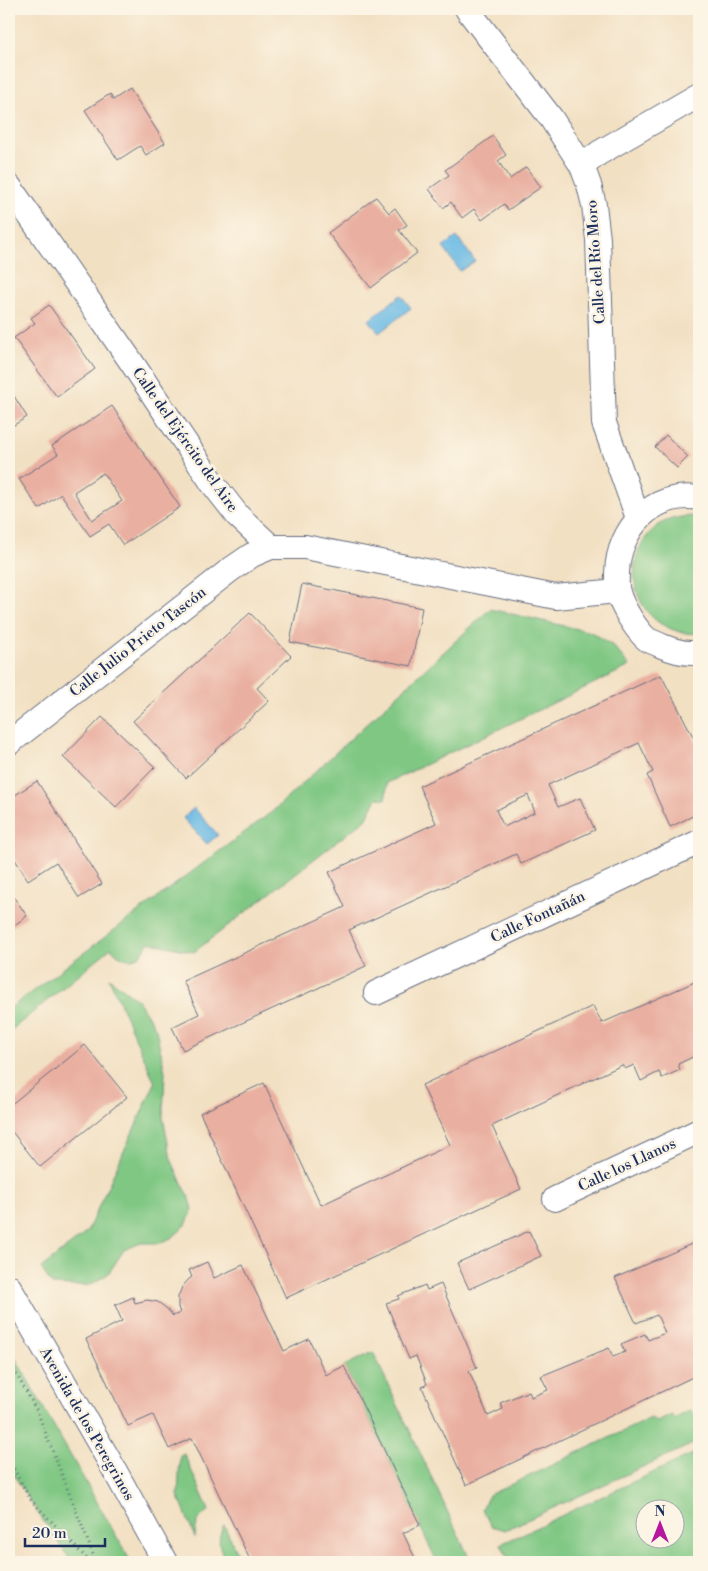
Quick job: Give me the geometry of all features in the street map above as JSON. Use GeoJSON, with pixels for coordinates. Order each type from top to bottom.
{"type":"FeatureCollection","features":[{"type":"Feature","properties":{"kind":"street","name":"Calle del Río Moro"},"geometry":{"type":"LineString","coordinates":[[467,9],[551,118],[582,166],[589,185],[594,205],[598,239],[604,423],[638,518]]}},
{"type":"Feature","properties":{"kind":"street"},"geometry":{"type":"LineString","coordinates":[[582,166],[599,153],[699,95]]}},
{"type":"Feature","properties":{"kind":"street","name":"Calle del Ejército del Aire"},"geometry":{"type":"LineString","coordinates":[[9,186],[130,360],[212,484],[238,516],[272,547]]}},
{"type":"Feature","properties":{"kind":"street"},"geometry":{"type":"LineString","coordinates":[[699,498],[680,498],[665,501],[638,518],[626,539],[618,560],[617,591],[623,607],[632,622],[647,639],[668,649],[690,654],[699,652]]}},
{"type":"Feature","properties":{"kind":"street"},"geometry":{"type":"LineString","coordinates":[[272,547],[305,547],[556,597],[617,591]]}},
{"type":"Feature","properties":{"kind":"street","name":"Calle Julio Prieto Tascón"},"geometry":{"type":"LineString","coordinates":[[9,743],[230,570],[252,555],[272,547]]}},
{"type":"Feature","properties":{"kind":"street","name":"Calle Fontañán"},"geometry":{"type":"LineString","coordinates":[[376,993],[699,842]]}},
{"type":"Feature","properties":{"kind":"street","name":"Calle los Llanos"},"geometry":{"type":"LineString","coordinates":[[555,1199],[699,1131]]}},
{"type":"Feature","properties":{"kind":"street","name":"Avenida de los Peregrinos"},"geometry":{"type":"LineString","coordinates":[[9,1287],[110,1462],[165,1562]]}},
{"type":"Feature","properties":{"kind":"path"},"geometry":{"type":"LineString","coordinates":[[9,1361],[37,1411],[96,1562]]}},
{"type":"Feature","properties":{"kind":"path"},"geometry":{"type":"LineString","coordinates":[[9,1460],[30,1499],[90,1562]]}},
{"type":"Feature","properties":{"kind":"green space"},"geometry":{"type":"Polygon","coordinates":[[[699,516],[699,633],[680,632],[663,625],[651,616],[642,603],[636,590],[634,575],[636,560],[641,546],[650,533],[662,523],[671,519],[699,516]]]}},
{"type":"Feature","properties":{"kind":"green space"},"geometry":{"type":"Polygon","coordinates":[[[490,609],[591,632],[613,646],[630,666],[387,783],[386,799],[377,798],[366,819],[194,952],[148,942],[141,954],[132,959],[127,959],[121,957],[111,948],[9,1032],[9,1009],[273,811],[490,609]]]}},
{"type":"Feature","properties":{"kind":"green space"},"geometry":{"type":"Polygon","coordinates":[[[109,978],[138,1000],[156,1029],[165,1072],[163,1117],[171,1159],[189,1196],[193,1209],[186,1225],[173,1237],[160,1243],[141,1243],[124,1250],[108,1274],[90,1285],[52,1285],[41,1268],[87,1232],[155,1083],[109,978]]]}},
{"type":"Feature","properties":{"kind":"green space"},"geometry":{"type":"Polygon","coordinates":[[[9,1347],[131,1562],[71,1562],[9,1467],[9,1347]]]}},
{"type":"Feature","properties":{"kind":"green space"},"geometry":{"type":"Polygon","coordinates":[[[373,1352],[471,1562],[437,1562],[344,1366],[373,1352]]]}},
{"type":"Feature","properties":{"kind":"green space"},"geometry":{"type":"Polygon","coordinates":[[[691,1410],[699,1427],[699,1441],[505,1530],[491,1526],[482,1509],[489,1495],[651,1418],[657,1422],[672,1415],[674,1419],[691,1410]]]}},
{"type":"Feature","properties":{"kind":"green space"},"geometry":{"type":"Polygon","coordinates":[[[699,1451],[699,1562],[510,1562],[501,1544],[699,1451]]]}},
{"type":"Feature","properties":{"kind":"green space"},"geometry":{"type":"Polygon","coordinates":[[[184,1454],[209,1510],[198,1522],[195,1538],[178,1495],[180,1456],[184,1454]]]}},
{"type":"Feature","properties":{"kind":"green space"},"geometry":{"type":"Polygon","coordinates":[[[224,1525],[241,1562],[227,1562],[222,1553],[219,1540],[224,1525]]]}},
{"type":"Feature","properties":{"kind":"water"},"geometry":{"type":"Polygon","coordinates":[[[457,237],[475,261],[460,271],[443,247],[457,237]]]}},
{"type":"Feature","properties":{"kind":"water"},"geometry":{"type":"Polygon","coordinates":[[[401,295],[411,308],[379,333],[369,320],[401,295]]]}},
{"type":"Feature","properties":{"kind":"water"},"geometry":{"type":"Polygon","coordinates":[[[194,808],[218,835],[207,844],[183,818],[194,808]]]}},
{"type":"Feature","properties":{"kind":"building"},"geometry":{"type":"Polygon","coordinates":[[[130,89],[165,143],[146,155],[140,146],[118,160],[85,110],[110,94],[113,100],[130,89]]]}},
{"type":"Feature","properties":{"kind":"building"},"geometry":{"type":"Polygon","coordinates":[[[493,136],[506,155],[498,161],[510,179],[526,167],[541,187],[508,210],[504,204],[482,220],[474,209],[462,218],[451,202],[443,208],[429,189],[449,175],[445,170],[493,136]]]}},
{"type":"Feature","properties":{"kind":"building"},"geometry":{"type":"Polygon","coordinates":[[[376,197],[389,213],[395,208],[407,225],[399,230],[417,253],[371,288],[328,233],[376,197]]]}},
{"type":"Feature","properties":{"kind":"building"},"geometry":{"type":"Polygon","coordinates":[[[49,305],[95,369],[57,397],[14,338],[35,323],[31,318],[49,305]]]}},
{"type":"Feature","properties":{"kind":"building"},"geometry":{"type":"Polygon","coordinates":[[[9,388],[27,417],[9,428],[9,388]]]}},
{"type":"Feature","properties":{"kind":"building"},"geometry":{"type":"Polygon","coordinates":[[[112,406],[180,507],[123,545],[109,524],[90,536],[61,494],[39,509],[19,479],[58,454],[52,446],[112,406]],[[103,473],[74,492],[92,520],[122,501],[103,473]]]}},
{"type":"Feature","properties":{"kind":"building"},"geometry":{"type":"Polygon","coordinates":[[[666,435],[688,457],[677,468],[655,447],[666,435]]]}},
{"type":"Feature","properties":{"kind":"building"},"geometry":{"type":"Polygon","coordinates":[[[302,584],[422,608],[411,666],[290,642],[302,584]]]}},
{"type":"Feature","properties":{"kind":"building"},"geometry":{"type":"Polygon","coordinates":[[[250,613],[291,656],[257,688],[269,701],[186,778],[133,721],[250,613]]]}},
{"type":"Feature","properties":{"kind":"building"},"geometry":{"type":"Polygon","coordinates":[[[661,675],[699,748],[699,813],[670,827],[647,775],[653,772],[639,743],[548,785],[558,807],[580,798],[595,830],[521,864],[516,854],[349,930],[366,966],[183,1050],[172,1027],[199,1014],[183,981],[345,907],[329,872],[436,823],[419,786],[661,675]],[[528,795],[496,810],[504,827],[535,812],[528,795]]]}},
{"type":"Feature","properties":{"kind":"building"},"geometry":{"type":"Polygon","coordinates":[[[102,717],[155,767],[116,807],[63,757],[102,717]]]}},
{"type":"Feature","properties":{"kind":"building"},"geometry":{"type":"Polygon","coordinates":[[[37,781],[102,884],[79,898],[56,862],[28,880],[9,850],[9,799],[37,781]]]}},
{"type":"Feature","properties":{"kind":"building"},"geometry":{"type":"Polygon","coordinates":[[[9,890],[27,916],[9,929],[9,890]]]}},
{"type":"Feature","properties":{"kind":"building"},"geometry":{"type":"Polygon","coordinates":[[[699,980],[699,1054],[678,1064],[680,1070],[662,1078],[659,1072],[641,1081],[634,1065],[625,1069],[622,1065],[492,1126],[521,1189],[286,1298],[200,1113],[264,1083],[321,1205],[450,1145],[422,1085],[593,1006],[602,1023],[699,980]]]}},
{"type":"Feature","properties":{"kind":"building"},"geometry":{"type":"Polygon","coordinates":[[[85,1045],[127,1097],[40,1167],[9,1128],[9,1106],[85,1045]]]}},
{"type":"Feature","properties":{"kind":"building"},"geometry":{"type":"Polygon","coordinates":[[[529,1231],[541,1256],[469,1289],[457,1263],[529,1231]]]}},
{"type":"Feature","properties":{"kind":"building"},"geometry":{"type":"Polygon","coordinates":[[[696,1242],[699,1250],[699,1374],[466,1485],[422,1387],[427,1384],[416,1356],[409,1359],[386,1303],[399,1299],[398,1296],[425,1285],[427,1290],[441,1284],[477,1368],[469,1371],[488,1416],[503,1409],[500,1403],[529,1391],[531,1397],[548,1390],[541,1376],[609,1348],[613,1357],[625,1352],[621,1344],[645,1334],[648,1340],[665,1333],[657,1315],[636,1323],[615,1278],[696,1242]]]}},
{"type":"Feature","properties":{"kind":"building"},"geometry":{"type":"Polygon","coordinates":[[[207,1262],[214,1278],[243,1265],[284,1351],[309,1339],[326,1375],[344,1366],[420,1525],[403,1533],[417,1562],[251,1562],[192,1438],[169,1449],[153,1415],[128,1426],[86,1339],[122,1321],[115,1305],[133,1297],[135,1303],[147,1300],[158,1302],[173,1316],[180,1313],[178,1297],[182,1287],[192,1277],[189,1270],[207,1262]]]}}]}
